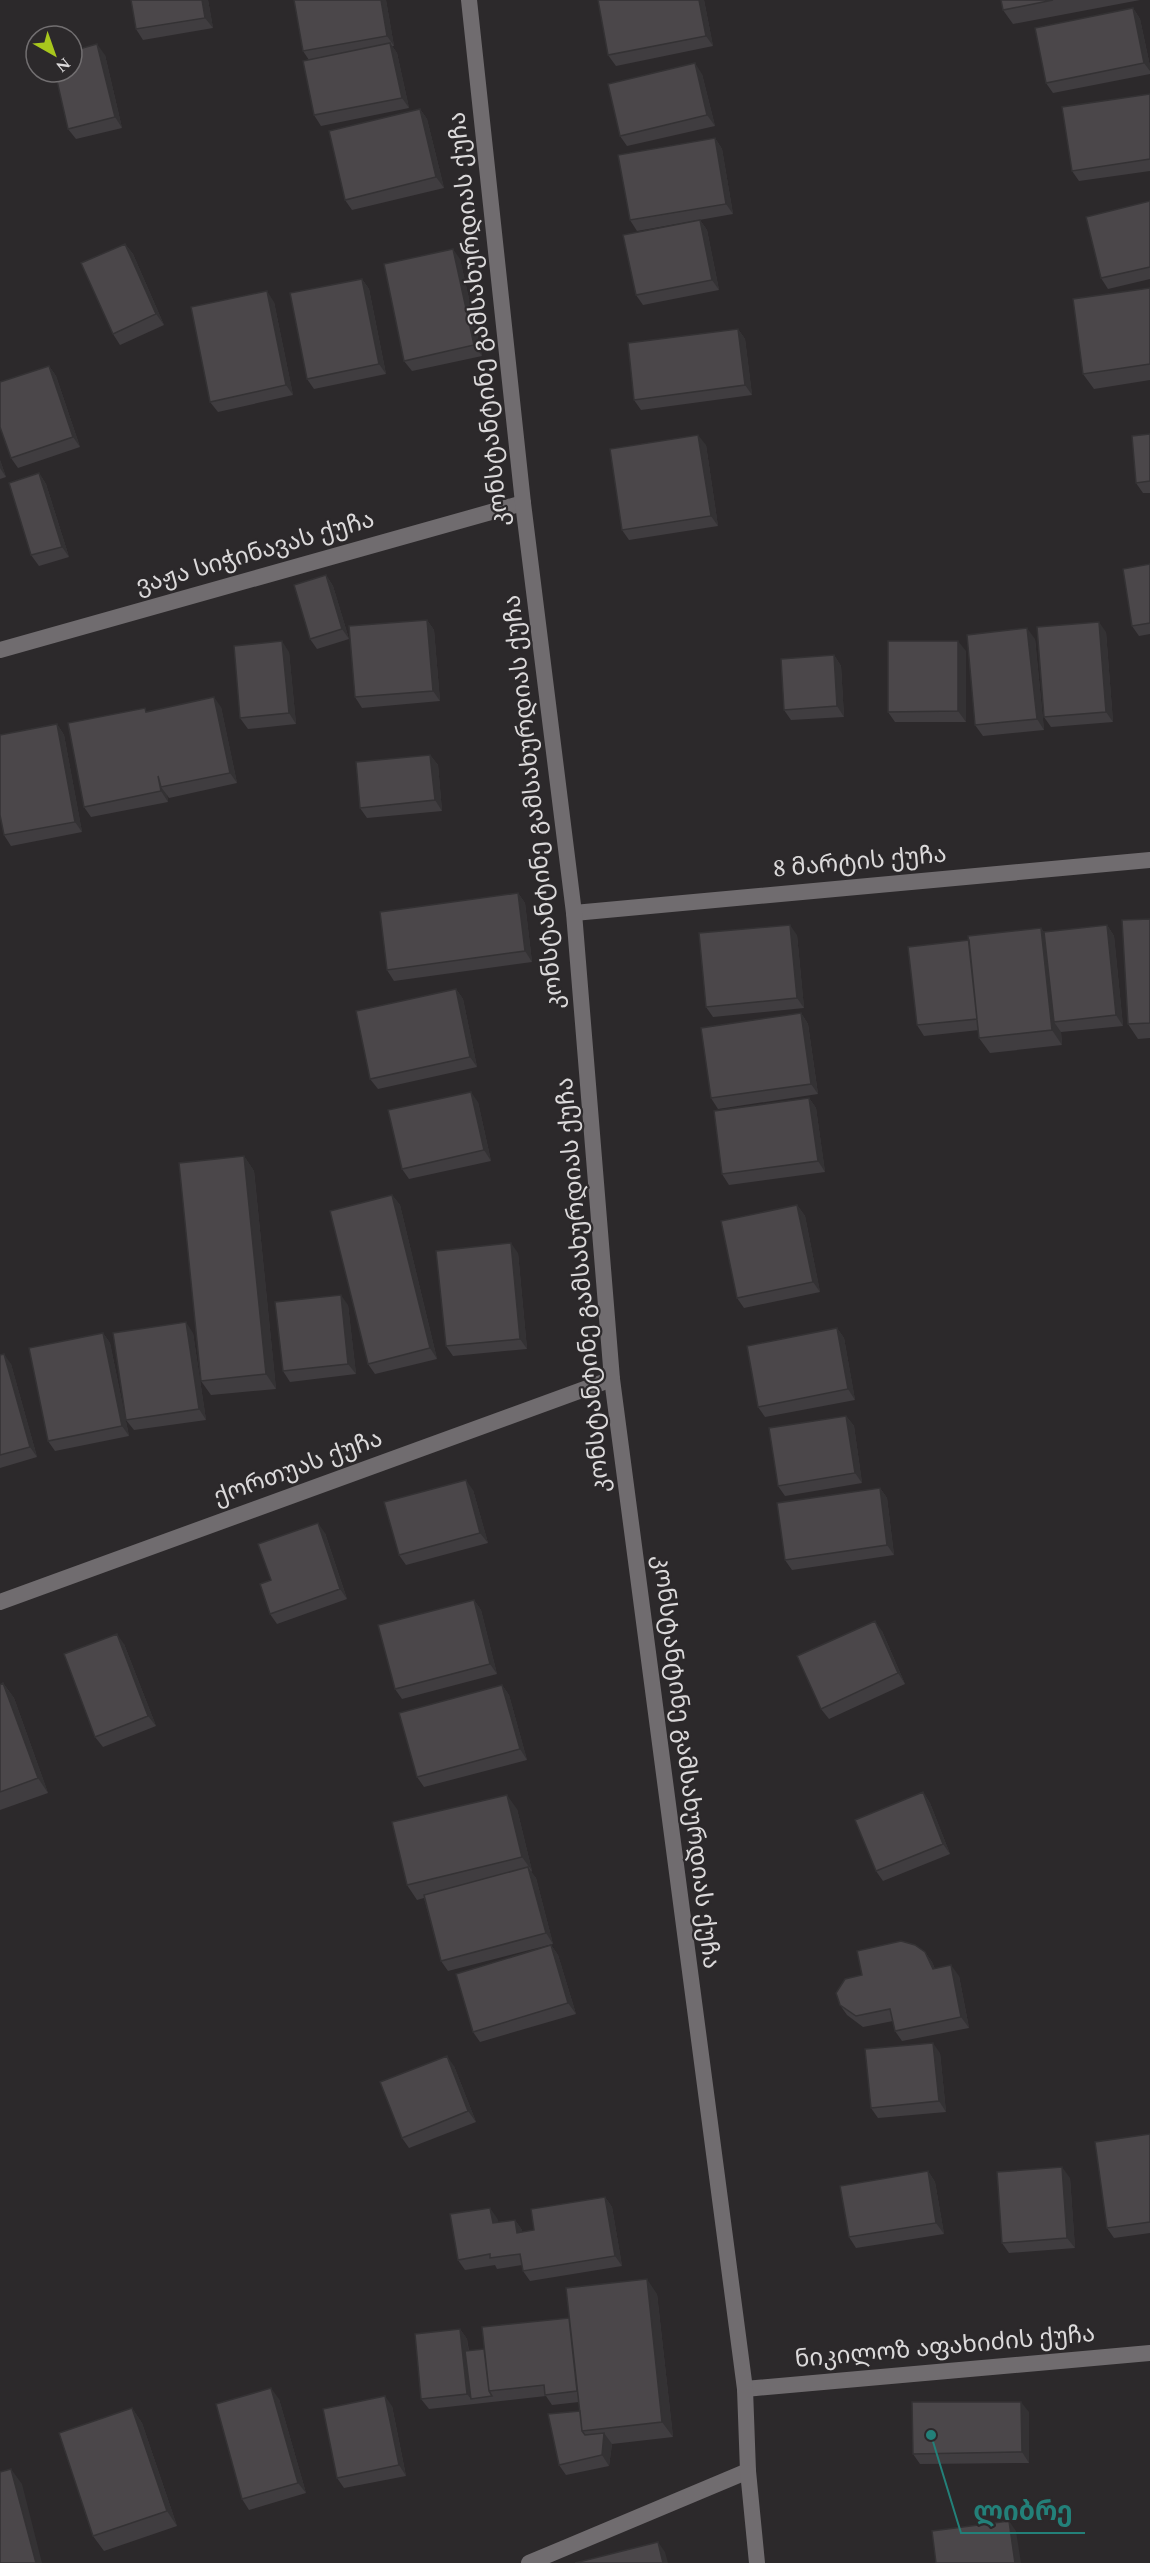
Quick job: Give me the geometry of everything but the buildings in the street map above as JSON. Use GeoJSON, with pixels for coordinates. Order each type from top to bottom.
{"type":"FeatureCollection","features":[{"type":"Feature","properties":{"kind":"main road","name":"კონსტანტინე გამსახურდიას ქუჩა"},"geometry":{"type":"LineString","coordinates":[[469,0],[523,503],[574,913],[612,1379],[745,2389],[748,2471],[757,2563]]}},
{"type":"Feature","properties":{"kind":"main road","name":"ვაჟა სიჭინავას ქუჩა"},"geometry":{"type":"LineString","coordinates":[[0,650],[523,503]]}},
{"type":"Feature","properties":{"kind":"main road","name":"8 მარტის ქუჩა"},"geometry":{"type":"LineString","coordinates":[[574,913],[1150,860]]}},
{"type":"Feature","properties":{"kind":"main road","name":"ქორთუას ქუჩა"},"geometry":{"type":"LineString","coordinates":[[0,1602],[612,1379]]}},
{"type":"Feature","properties":{"kind":"main road","name":"ნიკილოზ აფახიძის ქუჩა"},"geometry":{"type":"LineString","coordinates":[[745,2389],[1150,2353]]}},
{"type":"Feature","properties":{"kind":"main road"},"geometry":{"type":"LineString","coordinates":[[528,2563],[748,2471]]}},
{"type":"Feature","properties":{"kind":"place","name":"ლიბრე"},"geometry":{"type":"Point","coordinates":[931,2435]}}]}
